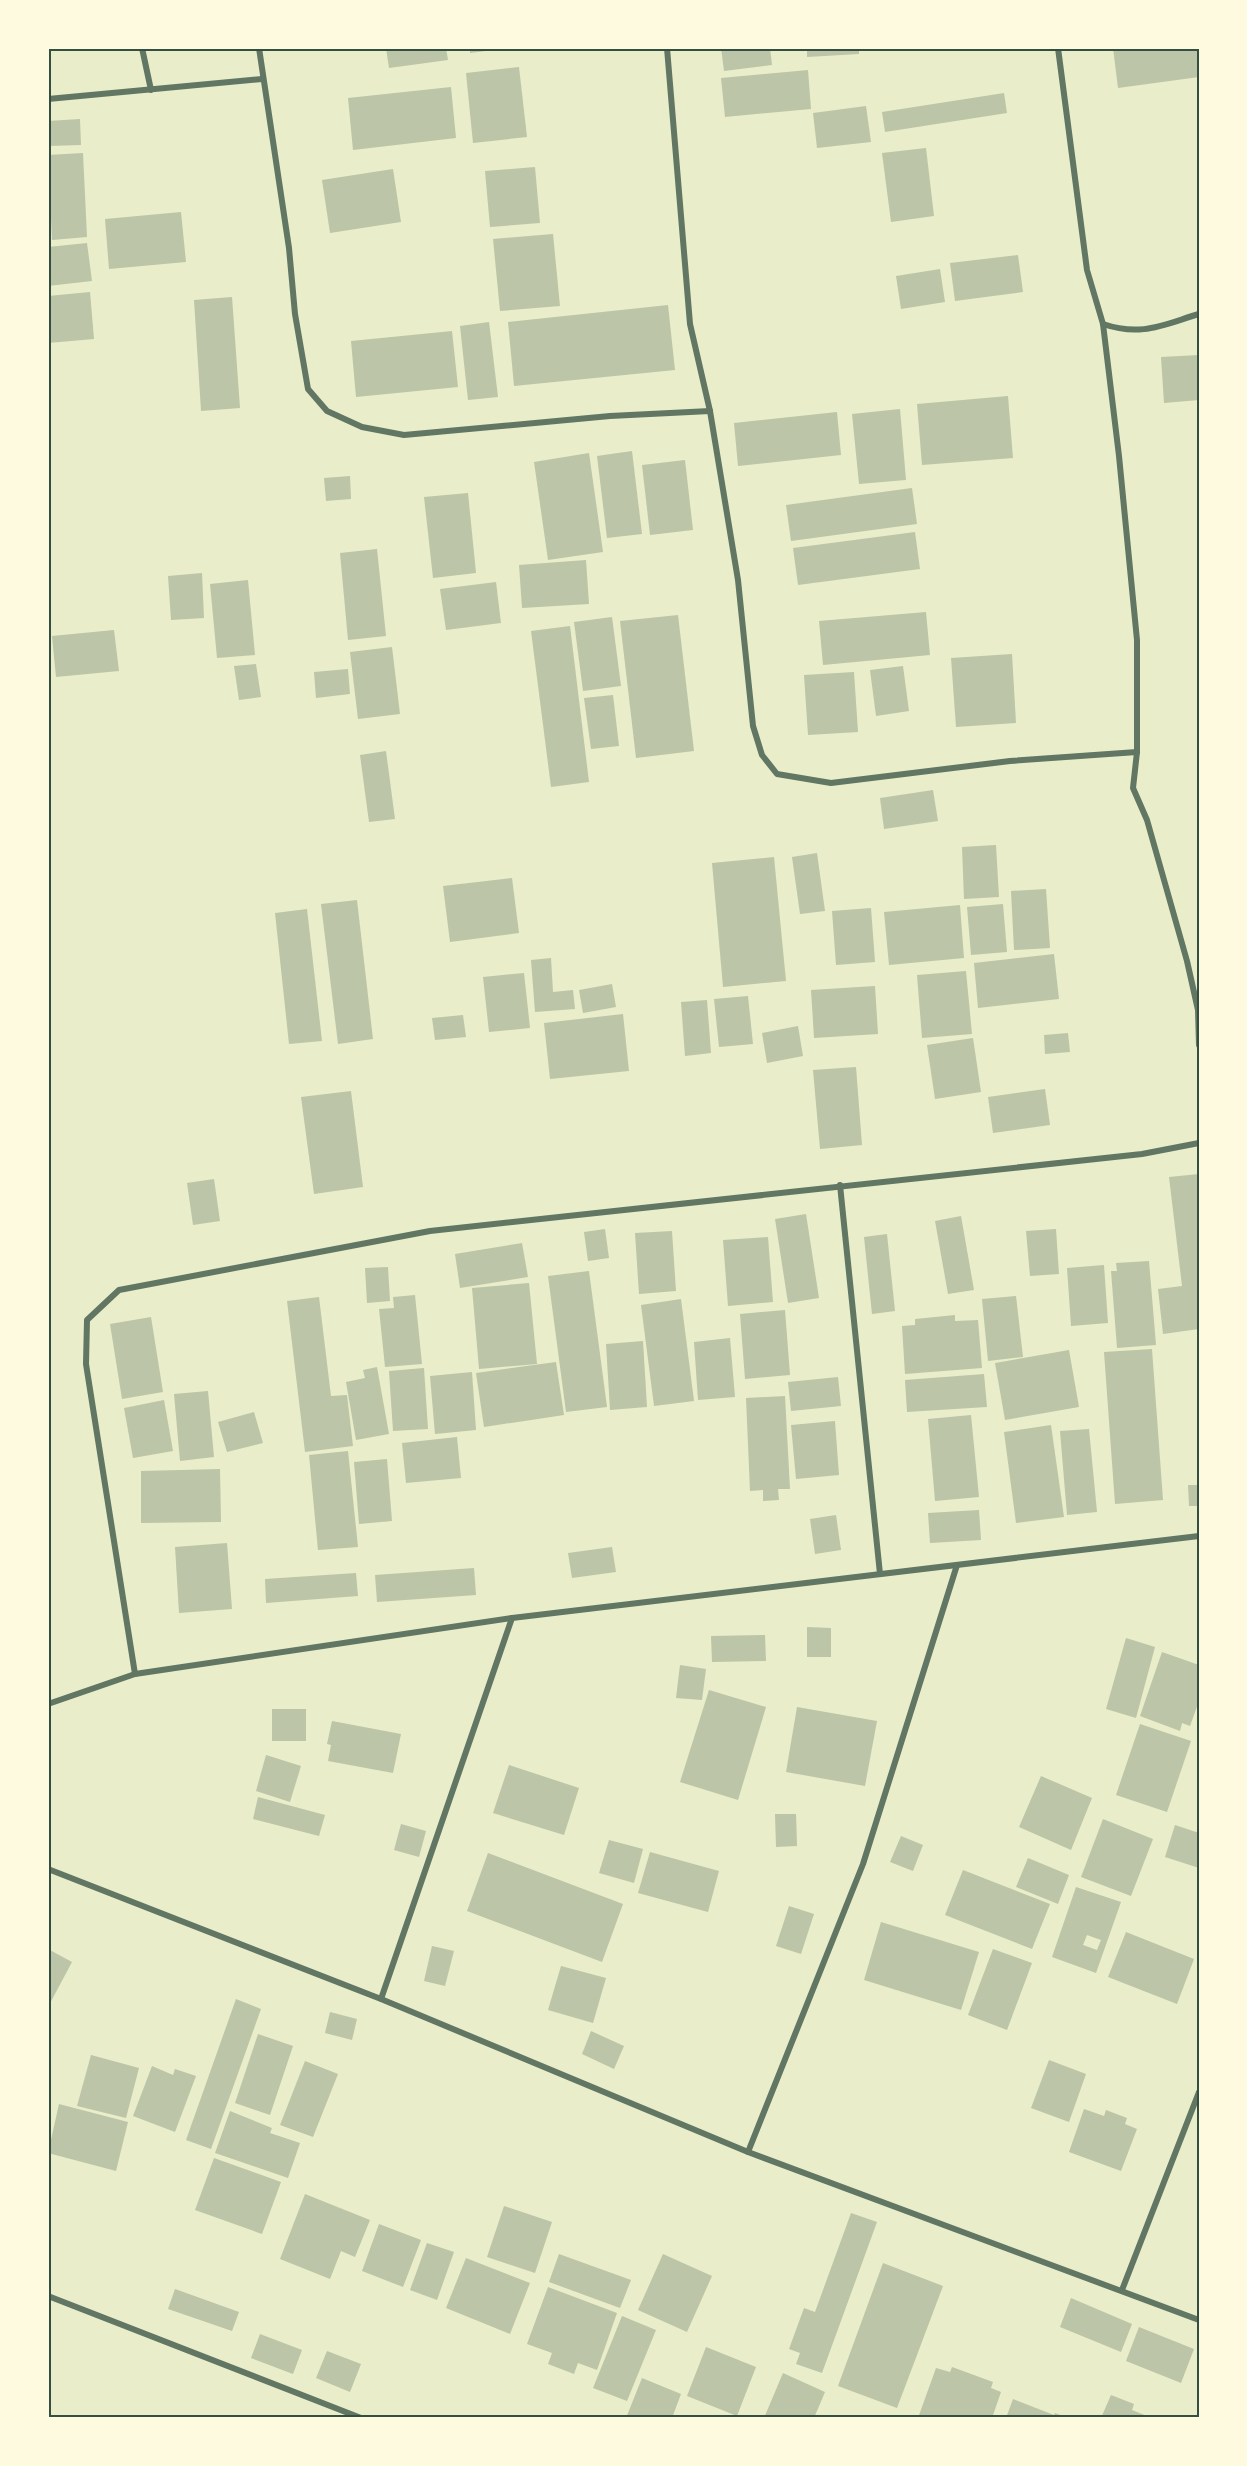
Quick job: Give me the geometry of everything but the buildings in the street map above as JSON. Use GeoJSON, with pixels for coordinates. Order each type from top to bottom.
{"type":"FeatureCollection","features":[{"type":"Feature","properties":{"kind":"street"},"geometry":{"type":"LineString","coordinates":[[142,48],[151,90]]}},
{"type":"Feature","properties":{"kind":"street"},"geometry":{"type":"LineString","coordinates":[[259,48],[289,248],[295,314],[308,389],[327,411],[362,427],[404,435],[610,416],[710,411]]}},
{"type":"Feature","properties":{"kind":"street"},"geometry":{"type":"LineString","coordinates":[[667,48],[690,324],[710,411],[738,580],[753,726],[762,755],[777,774],[831,783],[1010,761],[1137,752]]}},
{"type":"Feature","properties":{"kind":"street"},"geometry":{"type":"LineString","coordinates":[[1058,48],[1087,270],[1103,324],[1137,640],[1137,752],[1133,788],[1147,820],[1187,961],[1198,1010],[1199,1045]]}},
{"type":"Feature","properties":{"kind":"street"},"geometry":{"type":"LineString","coordinates":[[48,99],[262,80]]}},
{"type":"Feature","properties":{"kind":"street"},"geometry":{"type":"LineString","coordinates":[[1103,324],[1124,331],[1147,329],[1199,314]]}},
{"type":"Feature","properties":{"kind":"street"},"geometry":{"type":"LineString","coordinates":[[135,1674],[86,1364],[87,1320],[119,1290],[429,1231],[1142,1154],[1199,1143]]}},
{"type":"Feature","properties":{"kind":"street"},"geometry":{"type":"LineString","coordinates":[[840,1185],[880,1574]]}},
{"type":"Feature","properties":{"kind":"street"},"geometry":{"type":"LineString","coordinates":[[48,1704],[135,1674],[512,1618],[1199,1536]]}},
{"type":"Feature","properties":{"kind":"street"},"geometry":{"type":"LineString","coordinates":[[748,2152],[863,1864],[957,1565]]}},
{"type":"Feature","properties":{"kind":"street"},"geometry":{"type":"LineString","coordinates":[[381,1999],[512,1618]]}},
{"type":"Feature","properties":{"kind":"street"},"geometry":{"type":"LineString","coordinates":[[48,1869],[381,1999],[748,2152],[1199,2320]]}},
{"type":"Feature","properties":{"kind":"street"},"geometry":{"type":"LineString","coordinates":[[1122,2290],[1199,2092]]}},
{"type":"Feature","properties":{"kind":"street"},"geometry":{"type":"LineString","coordinates":[[48,2296],[361,2418]]}}]}
